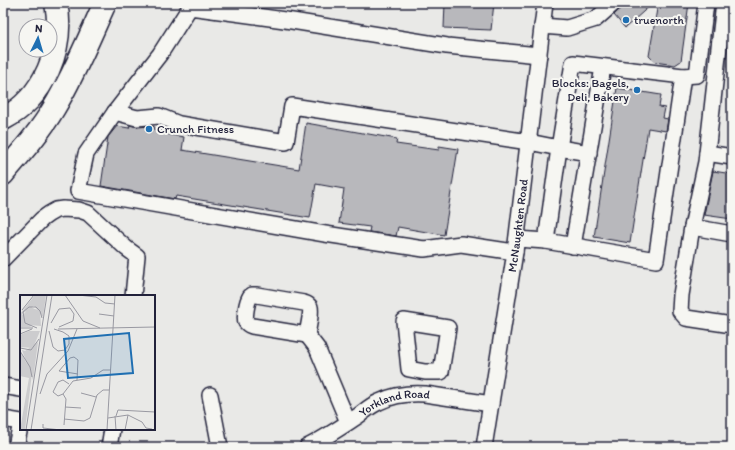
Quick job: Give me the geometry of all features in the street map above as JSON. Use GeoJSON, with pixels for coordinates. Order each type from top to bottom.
{"type":"FeatureCollection","features":[{"type":"Feature","properties":{"kind":"highway"},"geometry":{"type":"LineString","coordinates":[[3,119],[18,110],[28,100],[45,77],[51,65],[57,38],[58,22],[56,3]]}},
{"type":"Feature","properties":{"kind":"highway"},"geometry":{"type":"LineString","coordinates":[[3,174],[31,142],[53,109],[72,76],[105,3]]}},
{"type":"Feature","properties":{"kind":"street","name":"McNaughten Road"},"geometry":{"type":"LineString","coordinates":[[484,447],[516,245],[545,3]]}},
{"type":"Feature","properties":{"kind":"street"},"geometry":{"type":"LineString","coordinates":[[546,242],[573,63],[683,76],[697,75],[706,3]]}},
{"type":"Feature","properties":{"kind":"street"},"geometry":{"type":"LineString","coordinates":[[724,3],[706,162],[692,227],[681,295],[680,311],[686,318],[732,325]]}},
{"type":"Feature","properties":{"kind":"street"},"geometry":{"type":"LineString","coordinates":[[542,26],[566,28],[596,19],[609,5]]}},
{"type":"Feature","properties":{"kind":"street"},"geometry":{"type":"LineString","coordinates":[[539,55],[447,46],[292,21],[190,7],[160,54],[115,112],[86,154],[78,191],[325,234],[424,249],[461,244],[516,245],[546,242],[656,260],[683,76]]}},
{"type":"Feature","properties":{"kind":"street"},"geometry":{"type":"LineString","coordinates":[[573,246],[603,67]]}},
{"type":"Feature","properties":{"kind":"street"},"geometry":{"type":"LineString","coordinates":[[115,112],[137,118],[158,116],[179,124],[286,142],[292,106],[529,142],[589,153]]}},
{"type":"Feature","properties":{"kind":"street"},"geometry":{"type":"LineString","coordinates":[[707,153],[732,157]]}},
{"type":"Feature","properties":{"kind":"street"},"geometry":{"type":"LineString","coordinates":[[3,259],[48,214],[56,210],[69,209],[88,213],[126,248],[137,256],[133,295]]}},
{"type":"Feature","properties":{"kind":"street"},"geometry":{"type":"LineString","coordinates":[[692,227],[732,234]]}},
{"type":"Feature","properties":{"kind":"street"},"geometry":{"type":"LineString","coordinates":[[307,335],[317,348],[348,422]]}},
{"type":"Feature","properties":{"kind":"street"},"geometry":{"type":"LineString","coordinates":[[424,394],[425,372]]}},
{"type":"Feature","properties":{"kind":"street"},"geometry":{"type":"LineString","coordinates":[[3,386],[20,389]]}},
{"type":"Feature","properties":{"kind":"street"},"geometry":{"type":"LineString","coordinates":[[210,394],[220,447]]}},
{"type":"Feature","properties":{"kind":"street","name":"Yorkland Road"},"geometry":{"type":"LineString","coordinates":[[308,447],[333,433],[378,402],[405,394],[424,394],[491,404]]}},
{"type":"Feature","properties":{"kind":"street"},"geometry":{"type":"LineString","coordinates":[[3,419],[20,422]]}},
{"type":"Feature","properties":{"kind":"street"},"geometry":{"type":"LineString","coordinates":[[16,447],[20,427]]}},
{"type":"Feature","properties":{"kind":"street"},"geometry":{"type":"LineString","coordinates":[[109,447],[112,430]]}},
{"type":"Feature","properties":{"kind":"building"},"geometry":{"type":"Polygon","coordinates":[[[445,3],[494,3],[491,30],[444,28],[445,3]]]}},
{"type":"Feature","properties":{"kind":"building","name":"truenorth"},"geometry":{"type":"Polygon","coordinates":[[[623,3],[653,3],[625,28],[614,15],[623,3]]]}},
{"type":"Feature","properties":{"kind":"building"},"geometry":{"type":"Polygon","coordinates":[[[658,3],[689,3],[681,61],[675,65],[655,62],[649,56],[658,3]]]}},
{"type":"Feature","properties":{"kind":"building"},"geometry":{"type":"Polygon","coordinates":[[[617,88],[661,95],[659,107],[665,108],[663,118],[668,119],[666,131],[648,128],[630,243],[594,237],[617,88]]]}},
{"type":"Feature","properties":{"kind":"building"},"geometry":{"type":"Polygon","coordinates":[[[306,123],[397,139],[396,144],[439,150],[439,146],[458,149],[444,235],[398,227],[396,236],[369,232],[370,227],[339,223],[344,189],[316,184],[310,218],[176,196],[175,199],[101,186],[108,137],[117,126],[129,128],[130,125],[138,127],[150,126],[155,127],[154,129],[165,131],[165,134],[184,137],[182,150],[299,169],[306,123]]]}},
{"type":"Feature","properties":{"kind":"building"},"geometry":{"type":"Polygon","coordinates":[[[713,171],[732,174],[732,219],[704,215],[713,171]]]}},
{"type":"Feature","properties":{"kind":"place","name":"truenorth"},"geometry":{"type":"Point","coordinates":[626,20]}},
{"type":"Feature","properties":{"kind":"place","name":"Blocks: Bagels, Deli, Bakery"},"geometry":{"type":"Point","coordinates":[637,90]}},
{"type":"Feature","properties":{"kind":"place","name":"Crunch Fitness"},"geometry":{"type":"Point","coordinates":[149,129]}}]}
